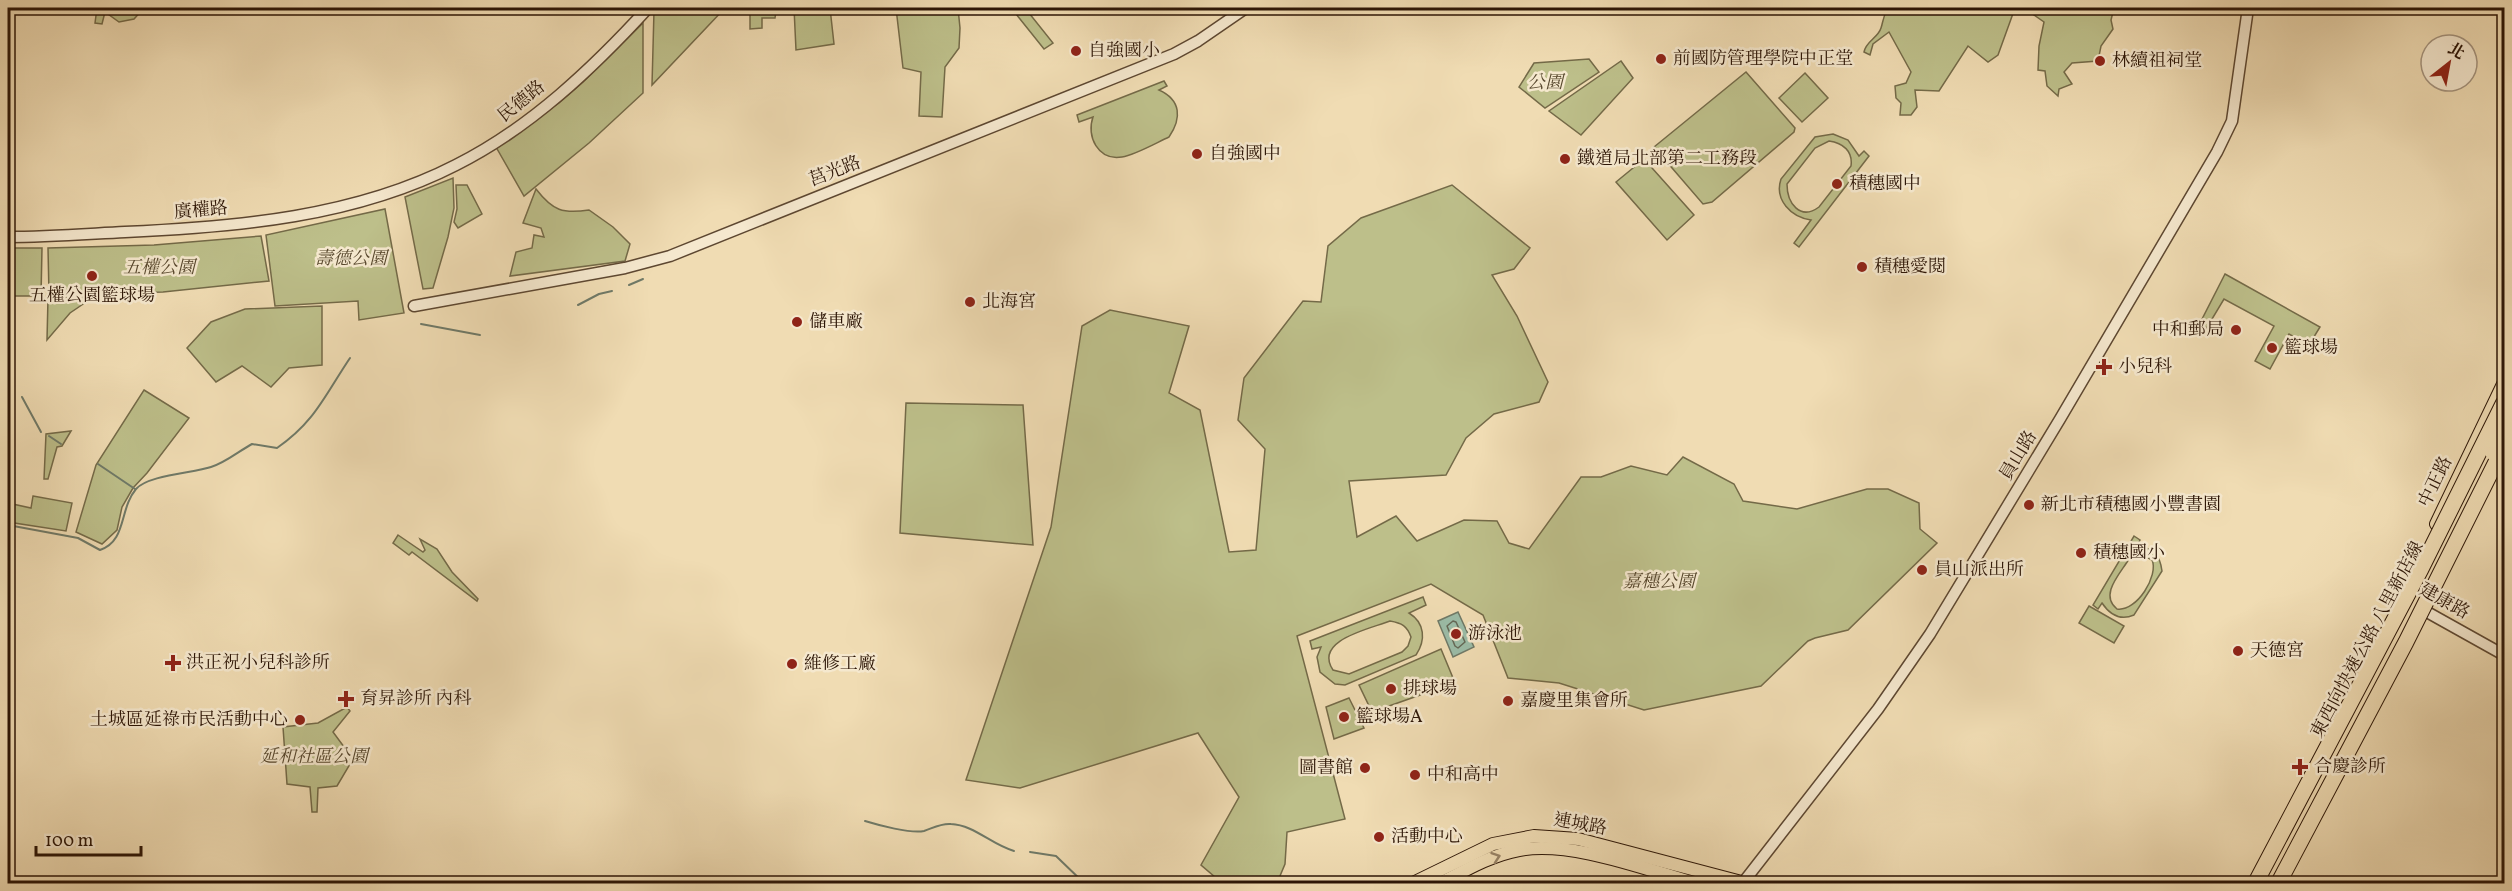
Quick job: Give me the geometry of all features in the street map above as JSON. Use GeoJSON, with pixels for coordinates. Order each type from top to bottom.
{"type":"FeatureCollection","features":[{"type":"Feature","properties":{"kind":"highway"},"geometry":{"type":"LineString","coordinates":[[2255,884],[2421,568],[2505,402]]}},
{"type":"Feature","properties":{"kind":"highway","name":"東西向快速公路 八里新店線"},"geometry":{"type":"LineString","coordinates":[[2260,884],[2427,573],[2505,411]]}},
{"type":"Feature","properties":{"kind":"highway","name":"東西向快速公路 八里新店線"},"geometry":{"type":"LineString","coordinates":[[2268,884],[2400,638],[2505,430]]}},
{"type":"Feature","properties":{"kind":"highway"},"geometry":{"type":"LineString","coordinates":[[2278,884],[2406,642],[2505,446]]}},
{"type":"Feature","properties":{"kind":"highway"},"geometry":{"type":"LineString","coordinates":[[2268,884],[2328,768],[2421,609]]}},
{"type":"Feature","properties":{"kind":"main road","name":"中正路"},"geometry":{"type":"LineString","coordinates":[[2247,884],[2399,596],[2505,382]]}},
{"type":"Feature","properties":{"kind":"main road"},"geometry":{"type":"LineString","coordinates":[[2286,884],[2421,609],[2505,421]]}},
{"type":"Feature","properties":{"kind":"main road"},"geometry":{"type":"LineString","coordinates":[[2421,609],[2505,459]]}},
{"type":"Feature","properties":{"kind":"main road","name":"連城路"},"geometry":{"type":"LineString","coordinates":[[1411,884],[1493,844],[1534,836],[1578,839],[1745,883]]}},
{"type":"Feature","properties":{"kind":"main road","name":"連城路"},"geometry":{"type":"LineString","coordinates":[[1439,884],[1496,857],[1519,850],[1544,848],[1572,850],[1698,884]]}},
{"type":"Feature","properties":{"kind":"street","name":"民德路"},"geometry":{"type":"LineString","coordinates":[[394,192],[450,168],[506,137],[607,51],[648,8]]}},
{"type":"Feature","properties":{"kind":"street","name":"莒光路"},"geometry":{"type":"LineString","coordinates":[[414,306],[615,270],[670,256],[1174,54],[1198,41],[1246,8]]}},
{"type":"Feature","properties":{"kind":"street","name":"員山路"},"geometry":{"type":"LineString","coordinates":[[1745,883],[1883,703],[1930,634],[2061,419],[2217,152],[2232,121],[2248,8]]}},
{"type":"Feature","properties":{"kind":"street","name":"廣權路"},"geometry":{"type":"LineString","coordinates":[[8,237],[158,231],[256,223],[345,206],[394,192]]}},
{"type":"Feature","properties":{"kind":"street","name":"建康路"},"geometry":{"type":"LineString","coordinates":[[2399,596],[2505,655]]}},
{"type":"Feature","properties":{"kind":"green space"},"geometry":{"type":"Polygon","coordinates":[[[97,8],[144,8],[134,19],[119,22],[105,12],[102,24],[95,23],[97,8]]]}},
{"type":"Feature","properties":{"kind":"green space"},"geometry":{"type":"Polygon","coordinates":[[[658,8],[725,8],[652,85],[654,11],[658,8]]]}},
{"type":"Feature","properties":{"kind":"green space"},"geometry":{"type":"Polygon","coordinates":[[[750,8],[794,8],[776,11],[775,18],[762,18],[762,28],[750,29],[750,8]]]}},
{"type":"Feature","properties":{"kind":"green space"},"geometry":{"type":"Polygon","coordinates":[[[794,8],[830,8],[834,44],[796,50],[794,8]]]}},
{"type":"Feature","properties":{"kind":"green space"},"geometry":{"type":"Polygon","coordinates":[[[896,8],[958,8],[959,48],[945,67],[942,117],[919,116],[921,72],[903,68],[896,8]]]}},
{"type":"Feature","properties":{"kind":"green space"},"geometry":{"type":"Polygon","coordinates":[[[1025,8],[1053,43],[1044,49],[1016,14],[1025,8]]]}},
{"type":"Feature","properties":{"kind":"green space"},"geometry":{"type":"Polygon","coordinates":[[[2015,8],[1998,55],[1988,62],[1968,46],[1939,91],[1915,90],[1917,107],[1911,115],[1900,115],[1901,103],[1896,98],[1895,86],[1906,83],[1911,72],[1889,32],[1873,44],[1870,55],[1864,52],[1879,31],[1887,10],[2015,8]]]}},
{"type":"Feature","properties":{"kind":"green space"},"geometry":{"type":"Polygon","coordinates":[[[2024,8],[2114,8],[2111,20],[2113,29],[2101,46],[2098,61],[2072,63],[2064,72],[2072,84],[2059,89],[2058,96],[2047,86],[2045,71],[2038,70],[2039,46],[2044,22],[2024,8]]]}},
{"type":"Feature","properties":{"kind":"green space"},"geometry":{"type":"Polygon","coordinates":[[[643,23],[643,93],[589,143],[524,196],[496,147],[559,103],[643,23]]]}},
{"type":"Feature","properties":{"kind":"green space","name":"公園"},"geometry":{"type":"Polygon","coordinates":[[[1589,59],[1599,72],[1545,108],[1519,87],[1534,63],[1589,59]]]}},
{"type":"Feature","properties":{"kind":"green space"},"geometry":{"type":"Polygon","coordinates":[[[1621,61],[1633,78],[1581,135],[1549,111],[1621,61]]]}},
{"type":"Feature","properties":{"kind":"green space"},"geometry":{"type":"Polygon","coordinates":[[[1746,72],[1795,128],[1794,132],[1712,202],[1703,204],[1654,147],[1746,72]]]}},
{"type":"Feature","properties":{"kind":"green space"},"geometry":{"type":"Polygon","coordinates":[[[1805,73],[1828,98],[1802,122],[1779,98],[1805,73]]]}},
{"type":"Feature","properties":{"kind":"green space"},"geometry":{"type":"Polygon","coordinates":[[[1164,81],[1167,86],[1159,90],[1172,99],[1177,110],[1176,123],[1169,137],[1127,156],[1114,157],[1100,151],[1091,132],[1093,117],[1079,122],[1077,115],[1164,81]]]}},
{"type":"Feature","properties":{"kind":"green space"},"geometry":{"type":"Polygon","coordinates":[[[1833,134],[1848,140],[1859,156],[1864,151],[1869,156],[1799,247],[1794,243],[1811,220],[1797,215],[1786,206],[1779,187],[1781,179],[1815,137],[1833,134]],[[1829,141],[1815,148],[1787,184],[1789,198],[1801,211],[1812,211],[1819,207],[1851,166],[1849,152],[1829,141]]]}},
{"type":"Feature","properties":{"kind":"green space"},"geometry":{"type":"Polygon","coordinates":[[[1644,159],[1694,215],[1667,240],[1616,182],[1644,159]]]}},
{"type":"Feature","properties":{"kind":"green space","name":"壽德公園"},"geometry":{"type":"Polygon","coordinates":[[[453,178],[454,208],[448,237],[433,288],[423,289],[405,197],[453,178]]]}},
{"type":"Feature","properties":{"kind":"green space"},"geometry":{"type":"Polygon","coordinates":[[[456,185],[467,185],[482,214],[458,228],[454,222],[457,209],[456,185]]]}},
{"type":"Feature","properties":{"kind":"green space","name":"嘉穗公園"},"geometry":{"type":"Polygon","coordinates":[[[1452,185],[1530,248],[1514,269],[1492,275],[1517,316],[1548,382],[1539,402],[1494,414],[1466,438],[1446,475],[1349,481],[1357,537],[1396,516],[1417,541],[1464,520],[1497,521],[1509,543],[1529,549],[1581,477],[1601,477],[1631,466],[1667,475],[1683,457],[1734,484],[1743,501],[1797,509],[1867,489],[1888,489],[1919,503],[1920,529],[1937,543],[1848,630],[1808,641],[1761,686],[1644,710],[1559,683],[1508,678],[1483,615],[1431,584],[1297,636],[1345,819],[1287,832],[1285,864],[1277,883],[1222,883],[1201,865],[1239,797],[1198,733],[1020,788],[966,780],[1051,527],[1082,326],[1110,310],[1189,326],[1169,393],[1200,410],[1229,552],[1256,550],[1265,449],[1238,420],[1244,378],[1303,301],[1321,302],[1328,246],[1361,218],[1452,185]]]}},
{"type":"Feature","properties":{"kind":"green space"},"geometry":{"type":"Polygon","coordinates":[[[536,189],[548,202],[559,209],[572,212],[589,210],[613,227],[630,244],[625,261],[510,276],[516,252],[532,248],[534,235],[544,237],[541,228],[523,223],[536,189]]]}},
{"type":"Feature","properties":{"kind":"green space","name":"壽德公園"},"geometry":{"type":"Polygon","coordinates":[[[385,209],[404,313],[359,320],[358,301],[275,306],[266,235],[385,209]]]}},
{"type":"Feature","properties":{"kind":"green space","name":"五權公園"},"geometry":{"type":"Polygon","coordinates":[[[261,236],[269,281],[163,292],[49,295],[48,248],[154,245],[261,236]]]}},
{"type":"Feature","properties":{"kind":"green space"},"geometry":{"type":"Polygon","coordinates":[[[8,248],[42,248],[41,296],[8,296],[8,248]]]}},
{"type":"Feature","properties":{"kind":"green space"},"geometry":{"type":"Polygon","coordinates":[[[2225,274],[2320,327],[2309,345],[2289,334],[2270,369],[2255,361],[2274,326],[2224,299],[2203,334],[2196,331],[2225,274]]]}},
{"type":"Feature","properties":{"kind":"green space"},"geometry":{"type":"Polygon","coordinates":[[[95,296],[70,313],[47,340],[48,298],[95,296]]]}},
{"type":"Feature","properties":{"kind":"green space"},"geometry":{"type":"Polygon","coordinates":[[[322,306],[322,365],[289,368],[271,387],[242,366],[216,382],[187,348],[211,322],[245,309],[322,306]]]}},
{"type":"Feature","properties":{"kind":"green space"},"geometry":{"type":"Polygon","coordinates":[[[144,390],[189,418],[133,488],[122,507],[117,530],[102,544],[76,532],[96,465],[144,390]]]}},
{"type":"Feature","properties":{"kind":"green space"},"geometry":{"type":"Polygon","coordinates":[[[906,403],[1023,405],[1033,545],[900,533],[906,403]]]}},
{"type":"Feature","properties":{"kind":"green space"},"geometry":{"type":"Polygon","coordinates":[[[71,431],[62,446],[57,447],[48,479],[44,479],[46,434],[71,431]]]}},
{"type":"Feature","properties":{"kind":"green space"},"geometry":{"type":"Polygon","coordinates":[[[33,496],[72,503],[66,531],[8,522],[8,503],[31,508],[33,496]]]}},
{"type":"Feature","properties":{"kind":"green space"},"geometry":{"type":"Polygon","coordinates":[[[398,535],[423,552],[425,550],[420,539],[437,549],[452,572],[478,599],[477,601],[412,552],[409,555],[393,543],[398,535]]]}},
{"type":"Feature","properties":{"kind":"green space"},"geometry":{"type":"Polygon","coordinates":[[[2134,536],[2140,540],[2137,547],[2147,548],[2155,553],[2160,560],[2162,571],[2134,615],[2120,617],[2108,611],[2102,603],[2098,609],[2093,605],[2134,536]],[[2143,555],[2129,559],[2111,591],[2112,603],[2117,609],[2132,605],[2145,591],[2152,574],[2152,560],[2143,555]]]}},
{"type":"Feature","properties":{"kind":"green space"},"geometry":{"type":"Polygon","coordinates":[[[1423,597],[1426,605],[1409,613],[1418,622],[1422,632],[1421,644],[1416,655],[1345,685],[1335,684],[1320,672],[1317,657],[1321,647],[1312,649],[1310,641],[1423,597]],[[1390,621],[1358,632],[1337,643],[1331,651],[1329,660],[1333,670],[1349,674],[1402,652],[1408,646],[1411,637],[1408,630],[1401,624],[1390,621]]]}},
{"type":"Feature","properties":{"kind":"green space"},"geometry":{"type":"Polygon","coordinates":[[[2089,606],[2124,626],[2114,643],[2079,623],[2089,606]]]}},
{"type":"Feature","properties":{"kind":"green space","name":"排球場"},"geometry":{"type":"Polygon","coordinates":[[[1441,649],[1453,678],[1423,694],[1372,712],[1359,685],[1441,649]]]}},
{"type":"Feature","properties":{"kind":"green space","name":"籃球場A"},"geometry":{"type":"Polygon","coordinates":[[[1349,698],[1364,728],[1334,739],[1326,707],[1349,698]]]}},
{"type":"Feature","properties":{"kind":"green space","name":"延和社區公園"},"geometry":{"type":"Polygon","coordinates":[[[347,707],[350,711],[333,732],[353,759],[337,786],[318,788],[317,812],[312,812],[310,787],[287,784],[283,727],[318,723],[347,707]]]}},
{"type":"Feature","properties":{"kind":"water","name":"游泳池"},"geometry":{"type":"Polygon","coordinates":[[[1458,612],[1474,647],[1453,657],[1438,621],[1458,612]]]}},
{"type":"Feature","properties":{"kind":"waterway"},"geometry":{"type":"LineString","coordinates":[[629,285],[643,279]]}},
{"type":"Feature","properties":{"kind":"waterway"},"geometry":{"type":"LineString","coordinates":[[578,305],[599,294],[612,291]]}},
{"type":"Feature","properties":{"kind":"waterway"},"geometry":{"type":"LineString","coordinates":[[421,324],[480,335]]}},
{"type":"Feature","properties":{"kind":"waterway"},"geometry":{"type":"LineString","coordinates":[[8,525],[78,538],[100,550],[109,546],[119,532],[131,497],[142,484],[160,477],[216,465],[252,444],[277,448],[310,418],[350,358]]}},
{"type":"Feature","properties":{"kind":"waterway"},"geometry":{"type":"LineString","coordinates":[[22,397],[41,432]]}},
{"type":"Feature","properties":{"kind":"waterway"},"geometry":{"type":"LineString","coordinates":[[49,436],[61,444]]}},
{"type":"Feature","properties":{"kind":"waterway"},"geometry":{"type":"LineString","coordinates":[[98,464],[135,489]]}},
{"type":"Feature","properties":{"kind":"waterway"},"geometry":{"type":"LineString","coordinates":[[865,821],[894,829],[918,832],[944,824],[959,825],[1014,851]]}},
{"type":"Feature","properties":{"kind":"waterway"},"geometry":{"type":"LineString","coordinates":[[1030,852],[1056,856],[1085,884]]}},
{"type":"Feature","properties":{"kind":"place","name":"自強國小"},"geometry":{"type":"Point","coordinates":[1076,51]}},
{"type":"Feature","properties":{"kind":"place","name":"前國防管理學院中正堂"},"geometry":{"type":"Point","coordinates":[1661,59]}},
{"type":"Feature","properties":{"kind":"place","name":"林續祖祠堂"},"geometry":{"type":"Point","coordinates":[2100,61]}},
{"type":"Feature","properties":{"kind":"place","name":"自強國中"},"geometry":{"type":"Point","coordinates":[1197,154]}},
{"type":"Feature","properties":{"kind":"place","name":"鐵道局北部第二工務段"},"geometry":{"type":"Point","coordinates":[1565,159]}},
{"type":"Feature","properties":{"kind":"place","name":"積穗國中"},"geometry":{"type":"Point","coordinates":[1837,184]}},
{"type":"Feature","properties":{"kind":"place","name":"積穗愛閱"},"geometry":{"type":"Point","coordinates":[1862,267]}},
{"type":"Feature","properties":{"kind":"place","name":"五權公園籃球場"},"geometry":{"type":"Point","coordinates":[92,276]}},
{"type":"Feature","properties":{"kind":"place","name":"北海宮"},"geometry":{"type":"Point","coordinates":[970,302]}},
{"type":"Feature","properties":{"kind":"place","name":"儲車廠"},"geometry":{"type":"Point","coordinates":[797,322]}},
{"type":"Feature","properties":{"kind":"place","name":"中和郵局"},"geometry":{"type":"Point","coordinates":[2236,330]}},
{"type":"Feature","properties":{"kind":"place","name":"籃球場"},"geometry":{"type":"Point","coordinates":[2272,348]}},
{"type":"Feature","properties":{"kind":"place","name":"小兒科"},"geometry":{"type":"Point","coordinates":[2104,367]}},
{"type":"Feature","properties":{"kind":"place","name":"新北市積穗國小豐書園"},"geometry":{"type":"Point","coordinates":[2029,505]}},
{"type":"Feature","properties":{"kind":"place","name":"積穗國小"},"geometry":{"type":"Point","coordinates":[2081,553]}},
{"type":"Feature","properties":{"kind":"place","name":"員山派出所"},"geometry":{"type":"Point","coordinates":[1922,570]}},
{"type":"Feature","properties":{"kind":"place","name":"游泳池"},"geometry":{"type":"Point","coordinates":[1456,634]}},
{"type":"Feature","properties":{"kind":"place","name":"天德宮"},"geometry":{"type":"Point","coordinates":[2238,651]}},
{"type":"Feature","properties":{"kind":"place","name":"洪正祝小兒科診所"},"geometry":{"type":"Point","coordinates":[173,663]}},
{"type":"Feature","properties":{"kind":"place","name":"維修工廠"},"geometry":{"type":"Point","coordinates":[792,664]}},
{"type":"Feature","properties":{"kind":"place","name":"排球場"},"geometry":{"type":"Point","coordinates":[1391,689]}},
{"type":"Feature","properties":{"kind":"place","name":"育昇診所 內科"},"geometry":{"type":"Point","coordinates":[346,699]}},
{"type":"Feature","properties":{"kind":"place","name":"嘉慶里集會所"},"geometry":{"type":"Point","coordinates":[1508,701]}},
{"type":"Feature","properties":{"kind":"place","name":"籃球場A"},"geometry":{"type":"Point","coordinates":[1344,717]}},
{"type":"Feature","properties":{"kind":"place","name":"土城區延祿市民活動中心"},"geometry":{"type":"Point","coordinates":[300,720]}},
{"type":"Feature","properties":{"kind":"place","name":"合慶診所"},"geometry":{"type":"Point","coordinates":[2300,767]}},
{"type":"Feature","properties":{"kind":"place","name":"圖書館"},"geometry":{"type":"Point","coordinates":[1365,768]}},
{"type":"Feature","properties":{"kind":"place","name":"中和高中"},"geometry":{"type":"Point","coordinates":[1415,775]}},
{"type":"Feature","properties":{"kind":"place","name":"活動中心"},"geometry":{"type":"Point","coordinates":[1379,837]}}]}
